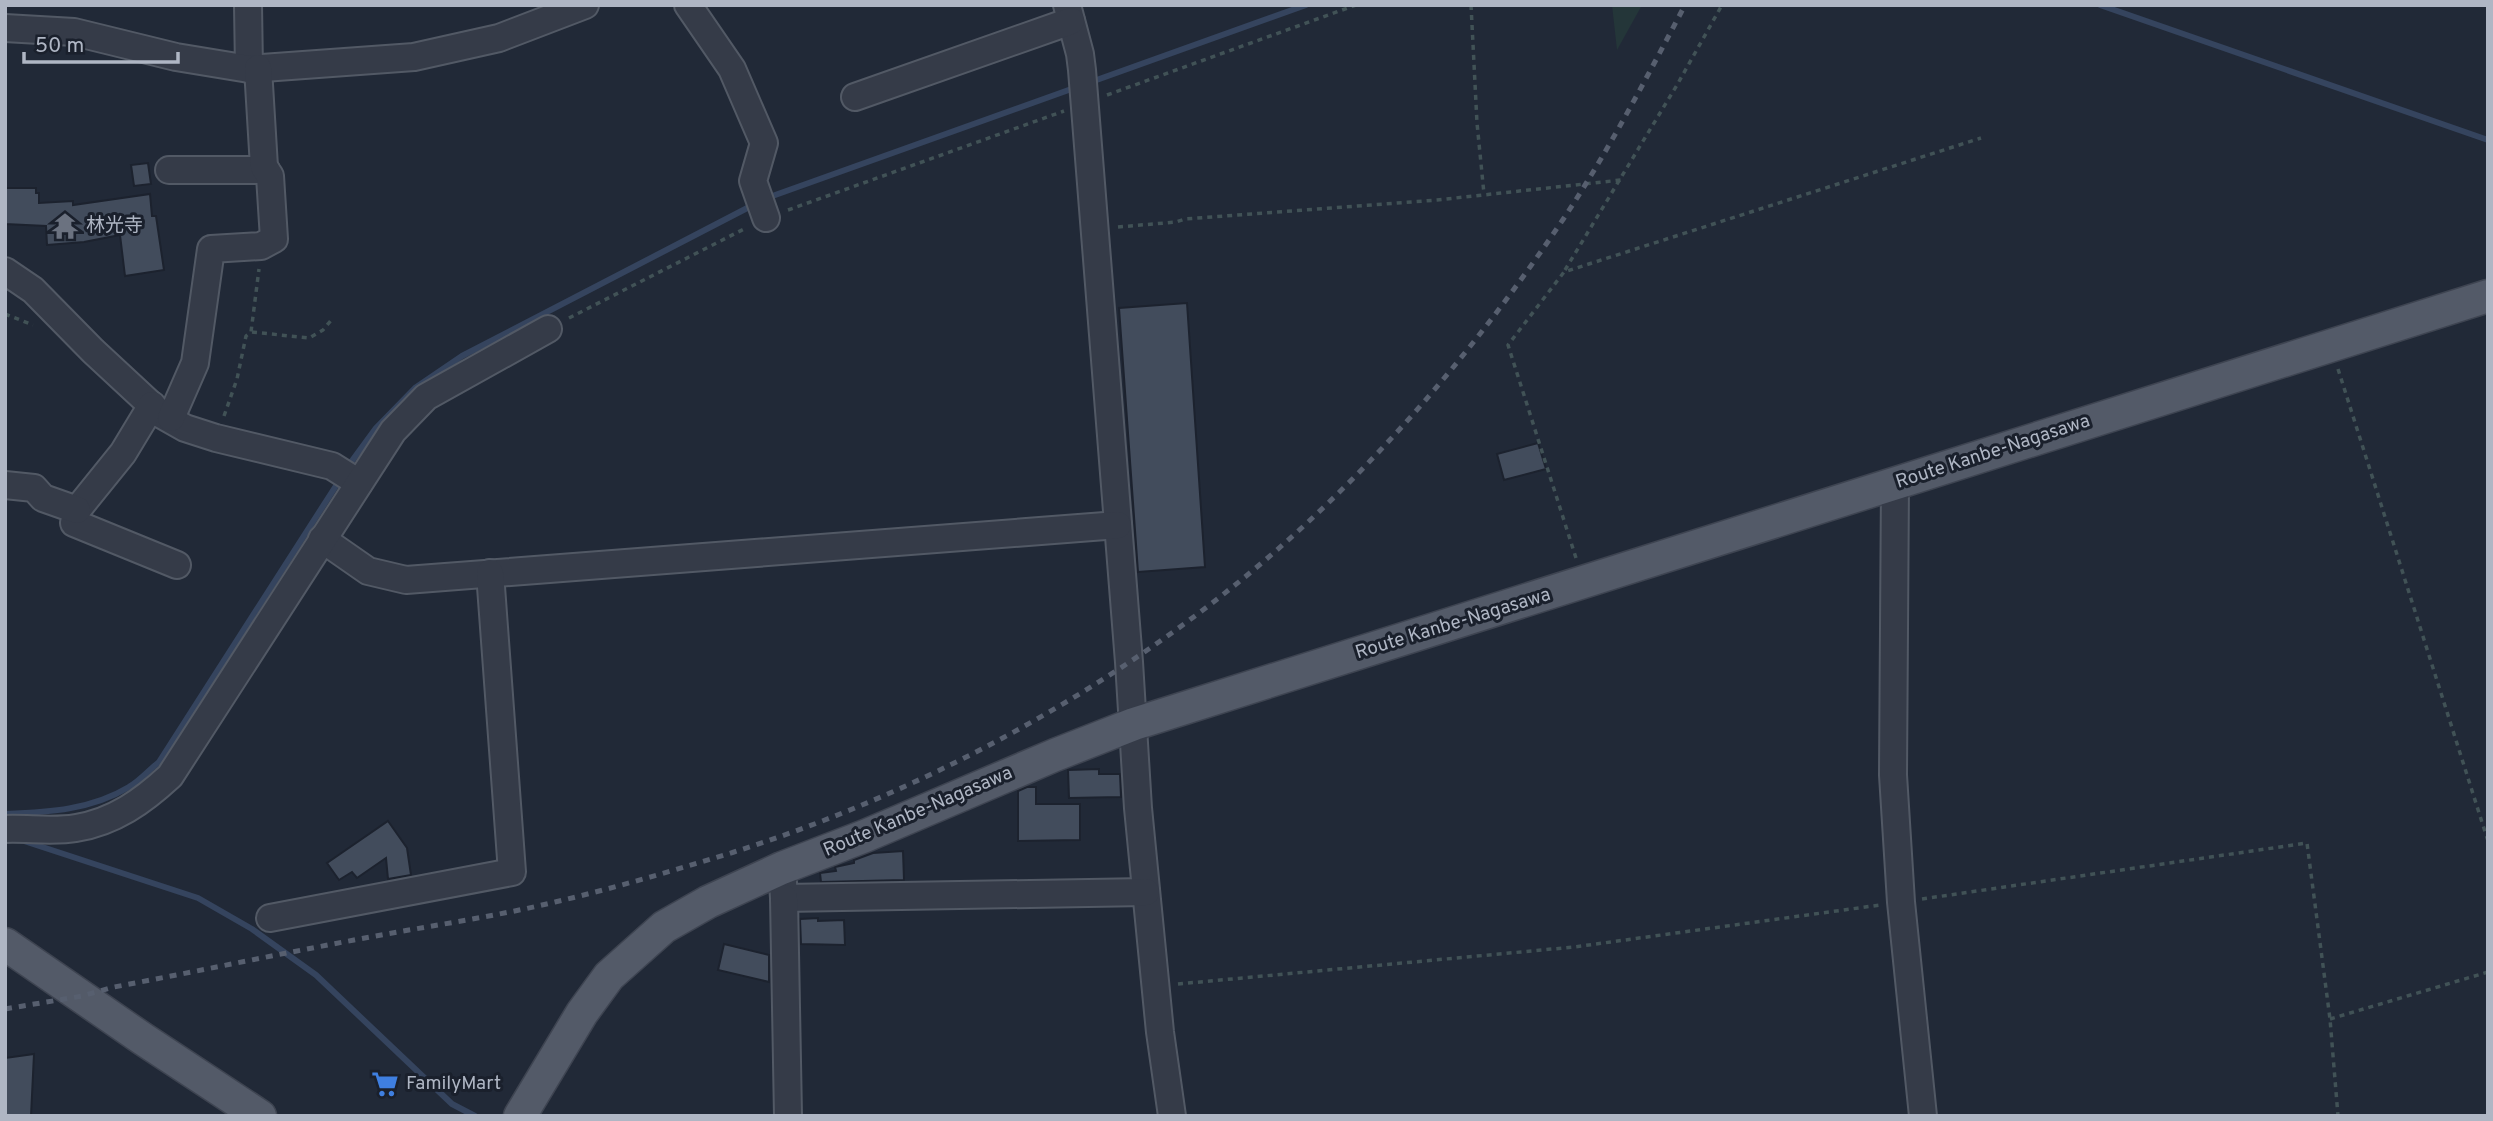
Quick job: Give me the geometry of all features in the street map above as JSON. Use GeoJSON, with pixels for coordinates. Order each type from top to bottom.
{"type":"FeatureCollection","features":[{"type":"Feature","properties":{"kind":"main road","name":"Route Kanbe-Nagasawa"},"geometry":{"type":"LineString","coordinates":[[520,1116],[582,1013],[609,976],[635,951],[675,921],[708,902],[783,883],[865,836],[1055,754],[1134,724],[2488,296]]}},
{"type":"Feature","properties":{"kind":"main road"},"geometry":{"type":"LineString","coordinates":[[5,944],[260,1116]]}},
{"type":"Feature","properties":{"kind":"street"},"geometry":{"type":"LineString","coordinates":[[177,565],[74,523],[77,510],[123,453],[161,412],[195,363],[211,249],[261,246],[274,239],[270,176],[264,167],[248,5]]}},
{"type":"Feature","properties":{"kind":"street"},"geometry":{"type":"LineString","coordinates":[[5,27],[74,32],[176,57],[253,69],[414,57],[499,38],[585,5]]}},
{"type":"Feature","properties":{"kind":"street"},"geometry":{"type":"LineString","coordinates":[[688,5],[732,69],[764,143],[753,181],[766,218]]}},
{"type":"Feature","properties":{"kind":"street"},"geometry":{"type":"LineString","coordinates":[[855,97],[1069,13],[1082,70],[1146,892],[1172,1116]]}},
{"type":"Feature","properties":{"kind":"street"},"geometry":{"type":"LineString","coordinates":[[169,170],[267,170]]}},
{"type":"Feature","properties":{"kind":"street"},"geometry":{"type":"LineString","coordinates":[[5,271],[33,290],[93,351],[161,412],[185,428],[332,466],[357,481]]}},
{"type":"Feature","properties":{"kind":"street"},"geometry":{"type":"LineString","coordinates":[[12,828],[76,828],[120,815],[145,799],[170,776],[323,539],[357,481],[393,430],[426,397],[548,329]]}},
{"type":"Feature","properties":{"kind":"street"},"geometry":{"type":"LineString","coordinates":[[1895,483],[1893,775],[1901,902],[1923,1116]]}},
{"type":"Feature","properties":{"kind":"street"},"geometry":{"type":"LineString","coordinates":[[5,485],[33,488],[43,498],[77,510]]}},
{"type":"Feature","properties":{"kind":"street"},"geometry":{"type":"LineString","coordinates":[[323,539],[368,571],[406,580],[1118,525]]}},
{"type":"Feature","properties":{"kind":"street"},"geometry":{"type":"LineString","coordinates":[[270,919],[512,872],[490,573]]}},
{"type":"Feature","properties":{"kind":"street"},"geometry":{"type":"LineString","coordinates":[[788,1116],[783,883],[1146,892]]}},
{"type":"Feature","properties":{"kind":"path"},"geometry":{"type":"LineString","coordinates":[[548,329],[766,218],[1356,5]]}},
{"type":"Feature","properties":{"kind":"path"},"geometry":{"type":"LineString","coordinates":[[1471,5],[1477,123],[1484,194]]}},
{"type":"Feature","properties":{"kind":"path"},"geometry":{"type":"LineString","coordinates":[[1584,583],[1508,345],[1564,272],[1621,180],[1722,5]]}},
{"type":"Feature","properties":{"kind":"path"},"geometry":{"type":"LineString","coordinates":[[1564,272],[1981,138]]}},
{"type":"Feature","properties":{"kind":"path"},"geometry":{"type":"LineString","coordinates":[[1095,229],[1621,180]]}},
{"type":"Feature","properties":{"kind":"path"},"geometry":{"type":"LineString","coordinates":[[251,332],[261,246]]}},
{"type":"Feature","properties":{"kind":"path"},"geometry":{"type":"LineString","coordinates":[[216,438],[237,379],[246,336],[251,332],[309,338],[323,330],[333,318]]}},
{"type":"Feature","properties":{"kind":"path"},"geometry":{"type":"LineString","coordinates":[[2332,344],[2338,371],[2488,841]]}},
{"type":"Feature","properties":{"kind":"path"},"geometry":{"type":"LineString","coordinates":[[1155,986],[1548,950],[2307,843],[2330,1018],[2338,1116]]}},
{"type":"Feature","properties":{"kind":"path"},"geometry":{"type":"LineString","coordinates":[[2330,1018],[2488,972]]}},
{"type":"Feature","properties":{"kind":"shaded area"},"geometry":{"type":"Polygon","coordinates":[[[1612,5],[1642,5],[1617,50],[1612,5]]]}},
{"type":"Feature","properties":{"kind":"building"},"geometry":{"type":"Polygon","coordinates":[[[148,163],[151,184],[134,186],[131,165],[148,163]]]}},
{"type":"Feature","properties":{"kind":"building"},"geometry":{"type":"Polygon","coordinates":[[[5,188],[36,188],[39,203],[73,201],[73,205],[150,194],[164,270],[125,276],[120,235],[47,245],[46,226],[5,224],[5,188]]]}},
{"type":"Feature","properties":{"kind":"building"},"geometry":{"type":"Polygon","coordinates":[[[1187,303],[1205,567],[1138,572],[1119,308],[1187,303]]]}},
{"type":"Feature","properties":{"kind":"building"},"geometry":{"type":"Polygon","coordinates":[[[1538,443],[1546,469],[1504,480],[1497,454],[1538,443]]]}},
{"type":"Feature","properties":{"kind":"building"},"geometry":{"type":"Polygon","coordinates":[[[1099,769],[1099,774],[1120,774],[1121,797],[1069,798],[1068,770],[1099,769]]]}},
{"type":"Feature","properties":{"kind":"building"},"geometry":{"type":"Polygon","coordinates":[[[1036,787],[1036,804],[1080,804],[1080,840],[1018,841],[1018,791],[1036,787]]]}},
{"type":"Feature","properties":{"kind":"building"},"geometry":{"type":"Polygon","coordinates":[[[388,821],[407,848],[411,875],[388,879],[386,858],[357,878],[352,872],[339,880],[327,863],[388,821]]]}},
{"type":"Feature","properties":{"kind":"building"},"geometry":{"type":"Polygon","coordinates":[[[903,851],[904,880],[821,882],[820,873],[836,871],[835,867],[854,863],[854,860],[873,853],[903,851]]]}},
{"type":"Feature","properties":{"kind":"building"},"geometry":{"type":"Polygon","coordinates":[[[818,918],[818,921],[844,920],[845,945],[801,944],[800,919],[818,918]]]}},
{"type":"Feature","properties":{"kind":"building"},"geometry":{"type":"Polygon","coordinates":[[[724,944],[769,955],[769,982],[718,970],[724,944]]]}},
{"type":"Feature","properties":{"kind":"building"},"geometry":{"type":"Polygon","coordinates":[[[34,1054],[31,1116],[5,1116],[5,1058],[34,1054]]]}},
{"type":"Feature","properties":{"kind":"waterway"},"geometry":{"type":"LineString","coordinates":[[1091,82],[1306,5]]}},
{"type":"Feature","properties":{"kind":"waterway"},"geometry":{"type":"LineString","coordinates":[[2100,5],[2488,140]]}},
{"type":"Feature","properties":{"kind":"waterway"},"geometry":{"type":"LineString","coordinates":[[764,199],[1077,87]]}},
{"type":"Feature","properties":{"kind":"waterway"},"geometry":{"type":"LineString","coordinates":[[346,469],[376,428],[415,388],[462,356],[755,204]]}},
{"type":"Feature","properties":{"kind":"waterway"},"geometry":{"type":"LineString","coordinates":[[5,814],[54,811],[100,801],[133,785],[159,762],[341,478]]}},
{"type":"Feature","properties":{"kind":"waterway"},"geometry":{"type":"LineString","coordinates":[[21,840],[198,898],[252,929],[316,975],[452,1104],[475,1116]]}},
{"type":"Feature","properties":{"kind":"railway"},"geometry":{"type":"LineString","coordinates":[[5,1009],[505,913],[645,878],[734,852],[868,802],[934,773],[1063,704],[1124,666],[1240,581],[1331,500],[1415,412],[1493,317],[1564,218],[1612,140],[1685,5]]}},
{"type":"Feature","properties":{"kind":"place","name":"林光寺"},"geometry":{"type":"Point","coordinates":[65,226]}},
{"type":"Feature","properties":{"kind":"place","name":"FamilyMart"},"geometry":{"type":"Point","coordinates":[385,1084]}}]}
